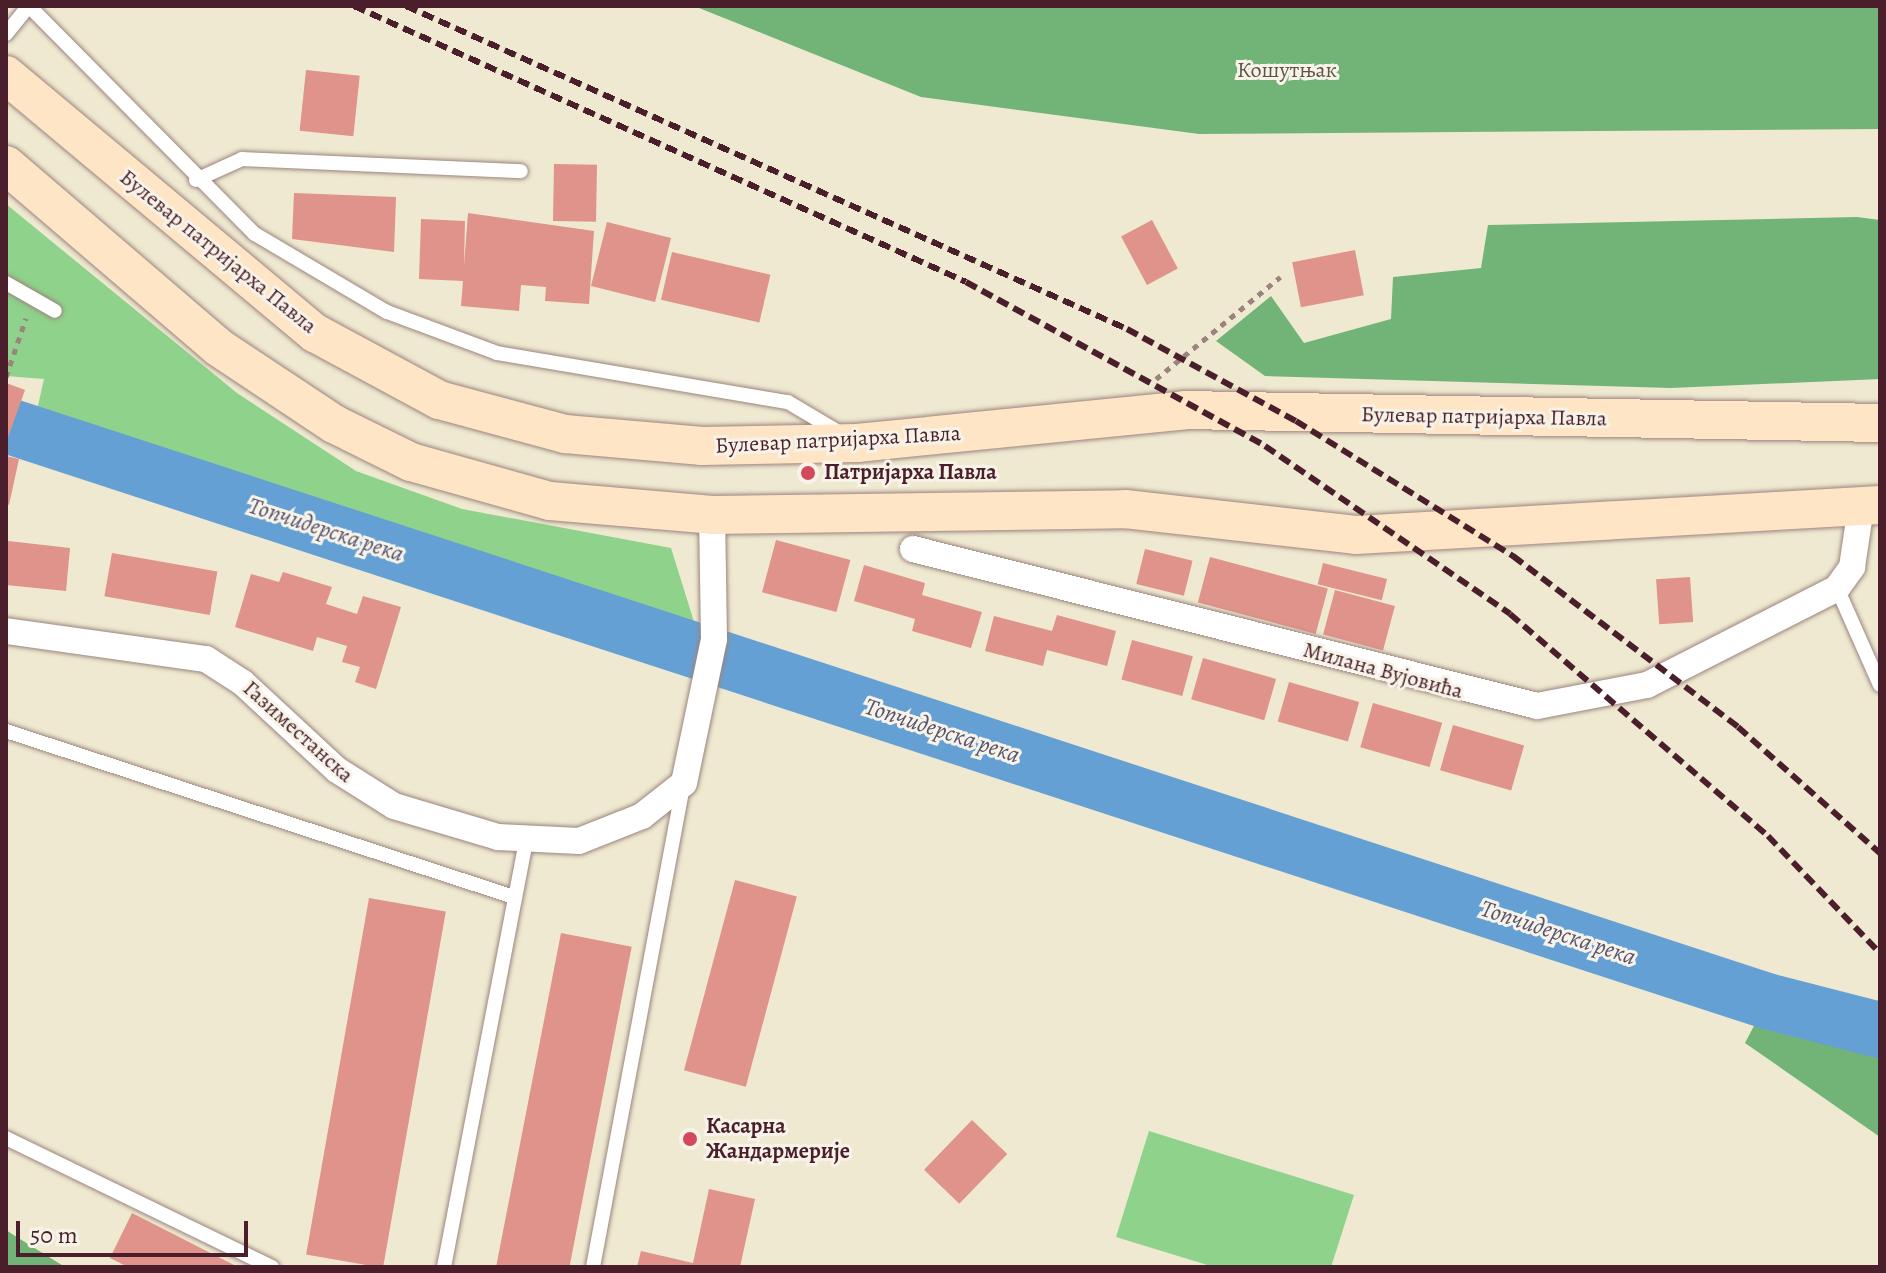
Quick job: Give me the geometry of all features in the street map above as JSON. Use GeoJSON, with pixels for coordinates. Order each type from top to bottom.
{"type":"FeatureCollection","features":[{"type":"Feature","properties":{"kind":"main road","name":"Булевар патријарха Павла"},"geometry":{"type":"LineString","coordinates":[[6,75],[289,314],[376,371],[439,400],[551,431],[638,444],[857,443],[1185,410],[1880,423]]}},
{"type":"Feature","properties":{"kind":"main road"},"geometry":{"type":"LineString","coordinates":[[6,165],[218,347],[334,424],[411,462],[483,485],[550,501],[712,515],[1125,509],[1286,529],[1419,535],[1870,506]]}},
{"type":"Feature","properties":{"kind":"street"},"geometry":{"type":"LineString","coordinates":[[1837,588],[1852,567],[1870,506]]}},
{"type":"Feature","properties":{"kind":"street"},"geometry":{"type":"LineString","coordinates":[[684,783],[714,639],[712,515]]}},
{"type":"Feature","properties":{"kind":"street","name":"Милана Вујовића"},"geometry":{"type":"LineString","coordinates":[[913,549],[1537,706],[1647,685],[1837,588]]}},
{"type":"Feature","properties":{"kind":"street","name":"Газиместанска"},"geometry":{"type":"LineString","coordinates":[[6,631],[206,659],[371,794],[425,818],[526,842],[603,835],[684,783]]}},
{"type":"Feature","properties":{"kind":"lane"},"geometry":{"type":"LineString","coordinates":[[6,34],[29,6],[196,180],[280,251],[387,312],[497,353],[788,402],[857,443]]}},
{"type":"Feature","properties":{"kind":"lane"},"geometry":{"type":"LineString","coordinates":[[196,180],[242,159],[521,171]]}},
{"type":"Feature","properties":{"kind":"lane"},"geometry":{"type":"LineString","coordinates":[[6,283],[55,311]]}},
{"type":"Feature","properties":{"kind":"lane"},"geometry":{"type":"LineString","coordinates":[[1837,588],[1880,685]]}},
{"type":"Feature","properties":{"kind":"lane"},"geometry":{"type":"LineString","coordinates":[[6,731],[514,897]]}},
{"type":"Feature","properties":{"kind":"lane"},"geometry":{"type":"LineString","coordinates":[[593,1267],[684,783]]}},
{"type":"Feature","properties":{"kind":"lane"},"geometry":{"type":"LineString","coordinates":[[444,1267],[526,842]]}},
{"type":"Feature","properties":{"kind":"lane"},"geometry":{"type":"LineString","coordinates":[[6,1138],[272,1267]]}},
{"type":"Feature","properties":{"kind":"path"},"geometry":{"type":"LineString","coordinates":[[1150,386],[1265,282],[1280,277]]}},
{"type":"Feature","properties":{"kind":"path"},"geometry":{"type":"LineString","coordinates":[[6,377],[33,298]]}},
{"type":"Feature","properties":{"kind":"green space","name":"Кошутњак"},"geometry":{"type":"Polygon","coordinates":[[[694,6],[1880,6],[1880,129],[1199,134],[921,97],[694,6]]]}},
{"type":"Feature","properties":{"kind":"green space"},"geometry":{"type":"Polygon","coordinates":[[[6,204],[237,393],[356,471],[462,509],[671,548],[700,641],[35,419],[44,379],[6,376],[6,204]]]}},
{"type":"Feature","properties":{"kind":"green space"},"geometry":{"type":"Polygon","coordinates":[[[1857,217],[1880,220],[1880,379],[1671,388],[1265,376],[1216,341],[1271,296],[1304,343],[1391,319],[1393,277],[1481,268],[1488,225],[1857,217]]]}},
{"type":"Feature","properties":{"kind":"green space"},"geometry":{"type":"Polygon","coordinates":[[[1767,1001],[1880,1030],[1880,1137],[1745,1043],[1767,1001]]]}},
{"type":"Feature","properties":{"kind":"green space"},"geometry":{"type":"Polygon","coordinates":[[[1149,1131],[1354,1195],[1331,1267],[1214,1267],[1116,1237],[1149,1131]]]}},
{"type":"Feature","properties":{"kind":"green space"},"geometry":{"type":"Polygon","coordinates":[[[6,1230],[12,1234],[65,1267],[6,1267],[6,1230]]]}},
{"type":"Feature","properties":{"kind":"building"},"geometry":{"type":"Polygon","coordinates":[[[306,70],[360,76],[353,136],[300,131],[306,70]]]}},
{"type":"Feature","properties":{"kind":"building"},"geometry":{"type":"Polygon","coordinates":[[[554,164],[597,165],[596,222],[553,221],[554,164]]]}},
{"type":"Feature","properties":{"kind":"building"},"geometry":{"type":"Polygon","coordinates":[[[294,193],[396,197],[394,252],[292,239],[294,193]]]}},
{"type":"Feature","properties":{"kind":"building"},"geometry":{"type":"Polygon","coordinates":[[[468,213],[594,231],[589,304],[545,301],[546,287],[521,285],[519,311],[461,306],[463,281],[419,279],[421,219],[465,221],[464,266],[468,213]]]}},
{"type":"Feature","properties":{"kind":"building"},"geometry":{"type":"Polygon","coordinates":[[[1152,220],[1178,269],[1147,285],[1121,236],[1152,220]]]}},
{"type":"Feature","properties":{"kind":"building"},"geometry":{"type":"Polygon","coordinates":[[[607,222],[671,238],[655,302],[591,286],[607,222]]]}},
{"type":"Feature","properties":{"kind":"building"},"geometry":{"type":"Polygon","coordinates":[[[1355,250],[1364,295],[1301,307],[1292,262],[1355,250]]]}},
{"type":"Feature","properties":{"kind":"building"},"geometry":{"type":"Polygon","coordinates":[[[672,252],[770,275],[759,322],[661,300],[672,252]]]}},
{"type":"Feature","properties":{"kind":"building"},"geometry":{"type":"Polygon","coordinates":[[[6,383],[25,390],[6,443],[6,383]]]}},
{"type":"Feature","properties":{"kind":"building"},"geometry":{"type":"Polygon","coordinates":[[[6,456],[19,459],[9,505],[6,504],[6,456]]]}},
{"type":"Feature","properties":{"kind":"building"},"geometry":{"type":"Polygon","coordinates":[[[6,514],[8,541],[70,548],[66,591],[6,585],[6,514]]]}},
{"type":"Feature","properties":{"kind":"building"},"geometry":{"type":"Polygon","coordinates":[[[776,540],[850,560],[836,612],[762,592],[776,540]]]}},
{"type":"Feature","properties":{"kind":"building"},"geometry":{"type":"Polygon","coordinates":[[[1145,549],[1193,561],[1184,596],[1136,584],[1145,549]]]}},
{"type":"Feature","properties":{"kind":"building"},"geometry":{"type":"Polygon","coordinates":[[[112,553],[217,572],[210,615],[104,596],[112,553]]]}},
{"type":"Feature","properties":{"kind":"building"},"geometry":{"type":"Polygon","coordinates":[[[1210,557],[1328,589],[1316,634],[1198,602],[1210,557]]]}},
{"type":"Feature","properties":{"kind":"building"},"geometry":{"type":"Polygon","coordinates":[[[1323,563],[1387,579],[1382,600],[1318,584],[1323,563]]]}},
{"type":"Feature","properties":{"kind":"building"},"geometry":{"type":"Polygon","coordinates":[[[864,565],[925,583],[922,595],[982,612],[971,648],[912,631],[915,619],[854,601],[864,565]]]}},
{"type":"Feature","properties":{"kind":"building"},"geometry":{"type":"Polygon","coordinates":[[[283,572],[332,587],[326,604],[357,614],[363,596],[401,607],[376,689],[355,682],[360,667],[342,662],[347,646],[317,637],[313,651],[235,627],[251,574],[279,582],[283,572]]]}},
{"type":"Feature","properties":{"kind":"building"},"geometry":{"type":"Polygon","coordinates":[[[1690,577],[1693,622],[1659,624],[1656,579],[1690,577]]]}},
{"type":"Feature","properties":{"kind":"building"},"geometry":{"type":"Polygon","coordinates":[[[1335,590],[1395,606],[1383,650],[1323,634],[1335,590]]]}},
{"type":"Feature","properties":{"kind":"building"},"geometry":{"type":"Polygon","coordinates":[[[1057,615],[1116,631],[1107,666],[1047,650],[1043,666],[985,651],[994,616],[1052,631],[1057,615]]]}},
{"type":"Feature","properties":{"kind":"building"},"geometry":{"type":"Polygon","coordinates":[[[1132,640],[1193,656],[1182,696],[1121,680],[1132,640]]]}},
{"type":"Feature","properties":{"kind":"building"},"geometry":{"type":"Polygon","coordinates":[[[1203,658],[1276,679],[1264,720],[1191,699],[1203,658]]]}},
{"type":"Feature","properties":{"kind":"building"},"geometry":{"type":"Polygon","coordinates":[[[1289,682],[1359,702],[1348,742],[1278,721],[1289,682]]]}},
{"type":"Feature","properties":{"kind":"building"},"geometry":{"type":"Polygon","coordinates":[[[1373,703],[1442,723],[1430,767],[1360,747],[1373,703]]]}},
{"type":"Feature","properties":{"kind":"building"},"geometry":{"type":"Polygon","coordinates":[[[1453,725],[1524,745],[1511,791],[1440,770],[1453,725]]]}},
{"type":"Feature","properties":{"kind":"building"},"geometry":{"type":"Polygon","coordinates":[[[735,880],[797,897],[746,1087],[684,1070],[735,880]]]}},
{"type":"Feature","properties":{"kind":"building"},"geometry":{"type":"Polygon","coordinates":[[[369,898],[446,912],[383,1267],[306,1255],[369,898]]]}},
{"type":"Feature","properties":{"kind":"building"},"geometry":{"type":"Polygon","coordinates":[[[561,933],[632,947],[569,1267],[496,1267],[561,933]]]}},
{"type":"Feature","properties":{"kind":"building"},"geometry":{"type":"Polygon","coordinates":[[[972,1120],[1007,1154],[959,1204],[924,1170],[972,1120]]]}},
{"type":"Feature","properties":{"kind":"building"},"geometry":{"type":"Polygon","coordinates":[[[709,1189],[755,1199],[740,1267],[637,1267],[641,1251],[693,1263],[709,1189]]]}},
{"type":"Feature","properties":{"kind":"building"},"geometry":{"type":"Polygon","coordinates":[[[132,1213],[238,1267],[128,1267],[110,1258],[132,1213]]]}},
{"type":"Feature","properties":{"kind":"waterway","name":"Топчидерска река"},"geometry":{"type":"LineString","coordinates":[[6,425],[1767,1001],[1880,1030]]}},
{"type":"Feature","properties":{"kind":"railway"},"geometry":{"type":"LineString","coordinates":[[354,6],[966,282],[1265,446],[1510,614],[1768,836],[1880,953]]}},
{"type":"Feature","properties":{"kind":"railway"},"geometry":{"type":"LineString","coordinates":[[406,6],[1127,329],[1296,421],[1513,556],[1738,727],[1880,853]]}},
{"type":"Feature","properties":{"kind":"place","name":"Патријарха Павла"},"geometry":{"type":"Point","coordinates":[808,473]}},
{"type":"Feature","properties":{"kind":"place","name":"Касарна Жандармерије"},"geometry":{"type":"Point","coordinates":[690,1139]}}]}
